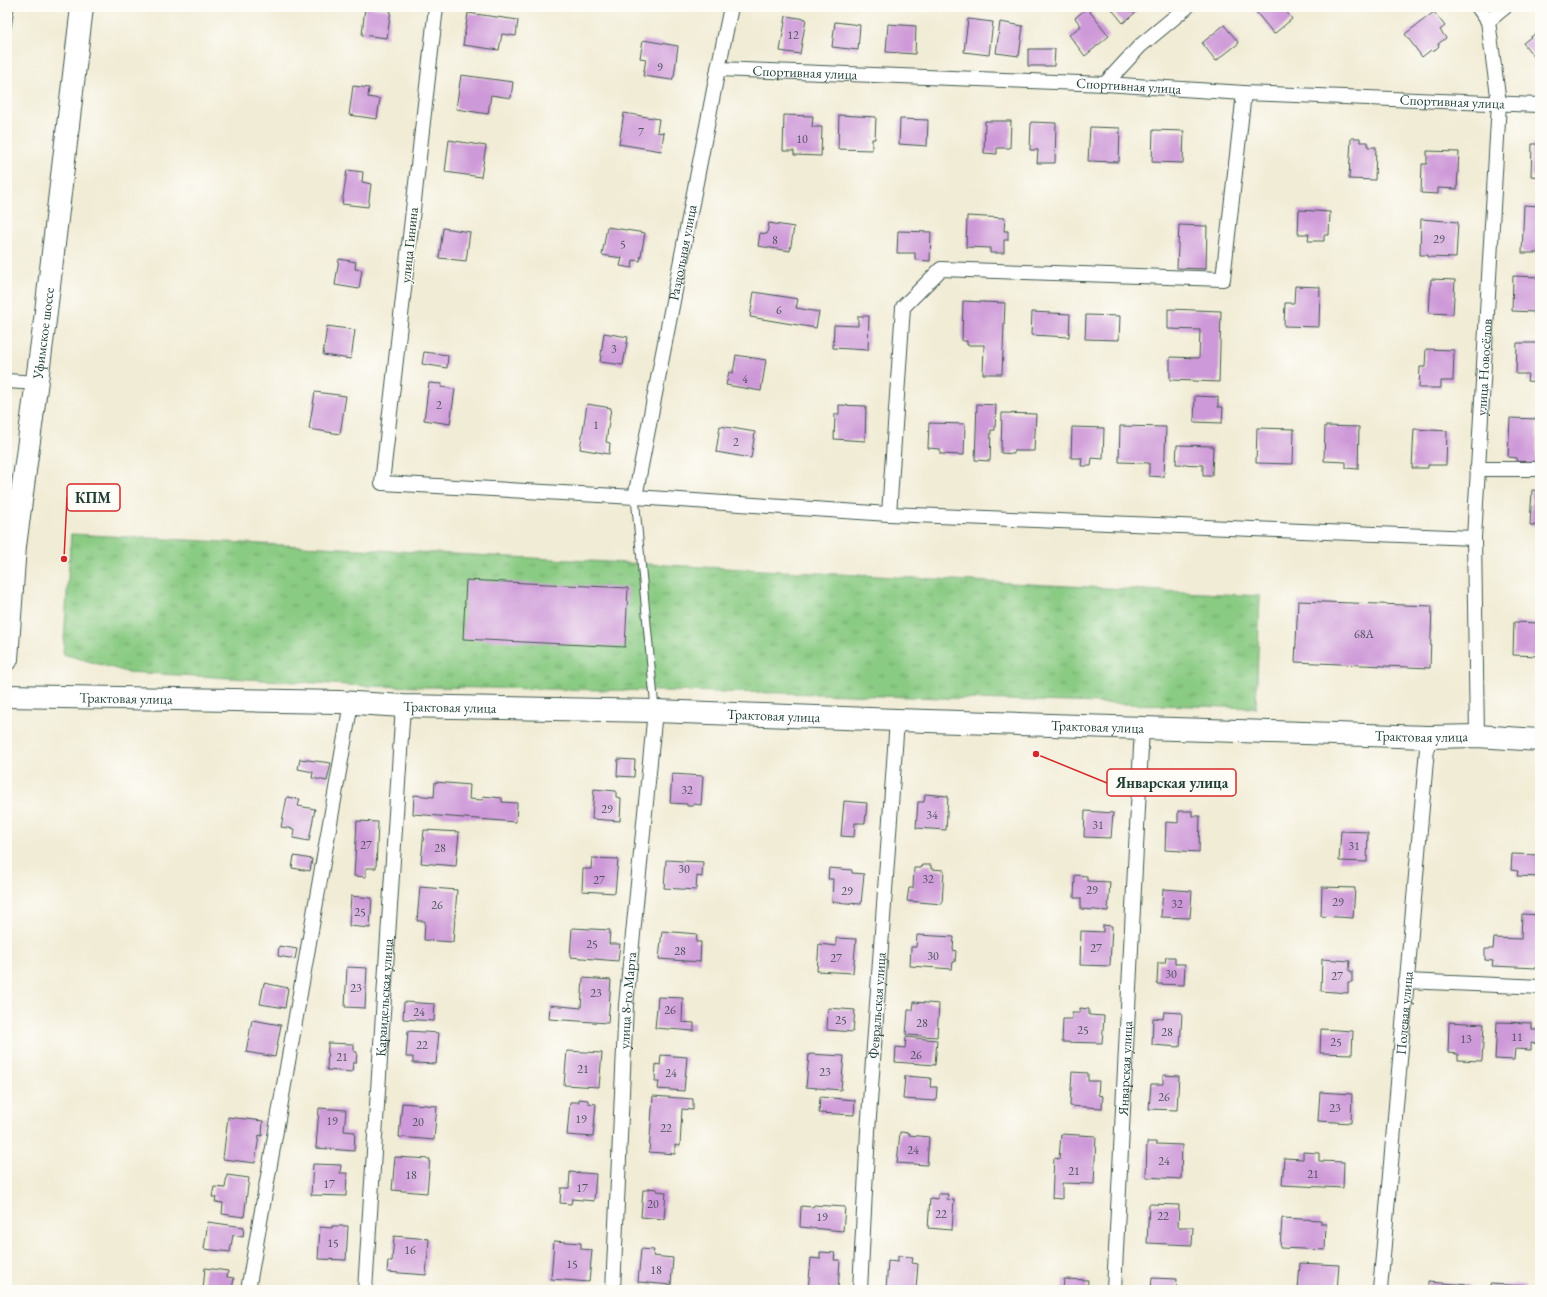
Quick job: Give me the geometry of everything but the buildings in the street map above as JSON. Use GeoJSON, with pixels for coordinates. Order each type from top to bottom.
{"type":"FeatureCollection","features":[{"type":"Feature","properties":{"kind":"main road","name":"Уфимское шоссе"},"geometry":{"type":"LineString","coordinates":[[7,659],[11,546],[36,383],[82,7]]}},
{"type":"Feature","properties":{"kind":"main road","name":"Трактовая улица"},"geometry":{"type":"LineString","coordinates":[[7,696],[655,711],[1428,737],[1477,736],[1540,740]]}},
{"type":"Feature","properties":{"kind":"street","name":"улица Гинина"},"geometry":{"type":"LineString","coordinates":[[436,7],[382,483],[634,497]]}},
{"type":"Feature","properties":{"kind":"street","name":"Раздольная улица"},"geometry":{"type":"LineString","coordinates":[[634,497],[731,7]]}},
{"type":"Feature","properties":{"kind":"street"},"geometry":{"type":"LineString","coordinates":[[1105,84],[1140,46],[1187,7]]}},
{"type":"Feature","properties":{"kind":"street"},"geometry":{"type":"LineString","coordinates":[[1478,7],[1488,21],[1505,7]]}},
{"type":"Feature","properties":{"kind":"street","name":"улица Новосёлов"},"geometry":{"type":"LineString","coordinates":[[1477,736],[1474,538],[1498,103],[1488,21]]}},
{"type":"Feature","properties":{"kind":"street","name":"Спортивная улица"},"geometry":{"type":"LineString","coordinates":[[718,69],[1105,84],[1244,93],[1540,104]]}},
{"type":"Feature","properties":{"kind":"street"},"geometry":{"type":"LineString","coordinates":[[889,514],[903,308],[941,269],[1223,279],[1244,93]]}},
{"type":"Feature","properties":{"kind":"street"},"geometry":{"type":"LineString","coordinates":[[7,382],[36,383]]}},
{"type":"Feature","properties":{"kind":"street"},"geometry":{"type":"LineString","coordinates":[[1477,469],[1540,469]]}},
{"type":"Feature","properties":{"kind":"street"},"geometry":{"type":"LineString","coordinates":[[634,497],[889,514],[1474,538]]}},
{"type":"Feature","properties":{"kind":"street"},"geometry":{"type":"LineString","coordinates":[[248,1290],[351,703]]}},
{"type":"Feature","properties":{"kind":"street","name":"Караидельская улица"},"geometry":{"type":"LineString","coordinates":[[365,1290],[403,706]]}},
{"type":"Feature","properties":{"kind":"street","name":"улица 8-го Марта"},"geometry":{"type":"LineString","coordinates":[[613,1290],[626,1005],[655,711]]}},
{"type":"Feature","properties":{"kind":"street","name":"Февральская улица"},"geometry":{"type":"LineString","coordinates":[[860,1290],[868,1131],[897,720]]}},
{"type":"Feature","properties":{"kind":"street","name":"Январская улица"},"geometry":{"type":"LineString","coordinates":[[1114,1290],[1142,727]]}},
{"type":"Feature","properties":{"kind":"street","name":"Полевая улица"},"geometry":{"type":"LineString","coordinates":[[1380,1290],[1428,737]]}},
{"type":"Feature","properties":{"kind":"street"},"geometry":{"type":"LineString","coordinates":[[1406,981],[1540,987]]}},
{"type":"Feature","properties":{"kind":"lane"},"geometry":{"type":"LineString","coordinates":[[7,28],[10,7]]}},
{"type":"Feature","properties":{"kind":"lane"},"geometry":{"type":"LineString","coordinates":[[634,497],[655,711]]}},
{"type":"Feature","properties":{"kind":"green space"},"geometry":{"type":"Polygon","coordinates":[[[71,534],[1260,596],[1256,708],[786,693],[366,686],[127,672],[63,654],[71,534]]]}},
{"type":"Feature","properties":{"kind":"place","name":"КПМ"},"geometry":{"type":"Point","coordinates":[64,559]}},
{"type":"Feature","properties":{"kind":"place","name":"Январская улица"},"geometry":{"type":"Point","coordinates":[1036,754]}}]}
